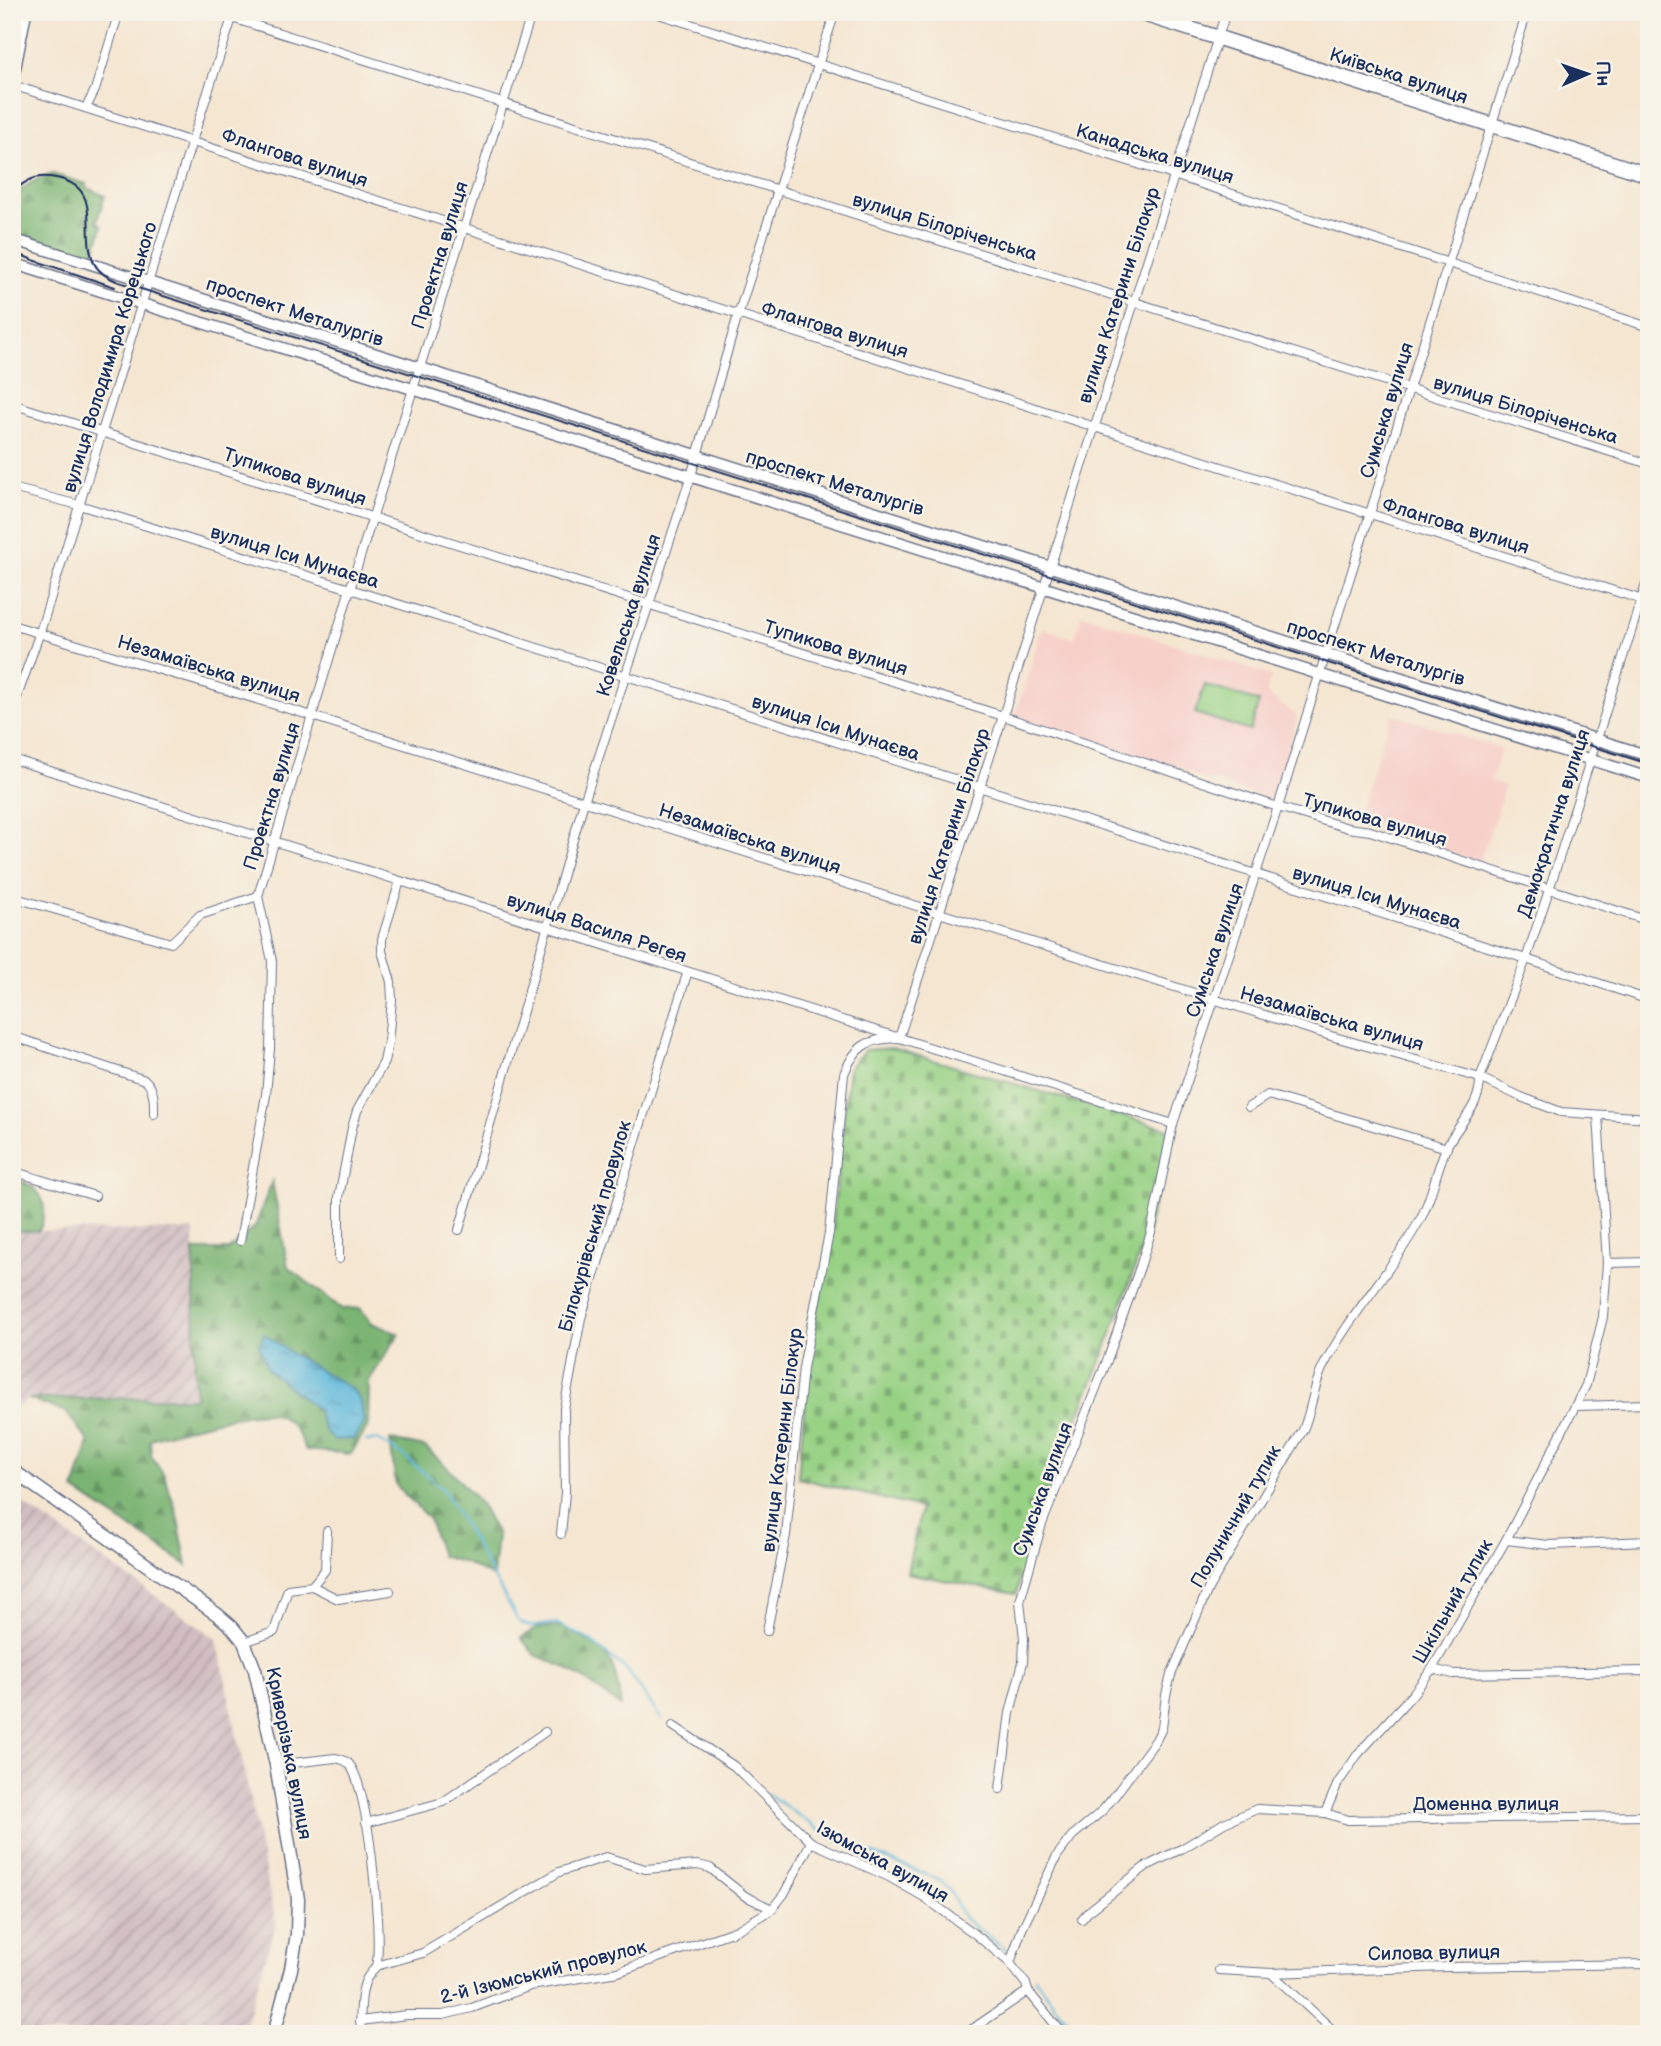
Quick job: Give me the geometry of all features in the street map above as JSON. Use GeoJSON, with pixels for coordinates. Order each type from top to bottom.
{"type":"FeatureCollection","features":[{"type":"Feature","properties":{"kind":"highway","name":"Київська вулиця"},"geometry":{"type":"LineString","coordinates":[[1137,12],[1649,175]]}},
{"type":"Feature","properties":{"kind":"main road"},"geometry":{"type":"LineString","coordinates":[[12,79],[25,12]]}},
{"type":"Feature","properties":{"kind":"main road","name":"проспект Металургів"},"geometry":{"type":"LineString","coordinates":[[12,239],[1649,756]]}},
{"type":"Feature","properties":{"kind":"main road","name":"проспект Металургів"},"geometry":{"type":"LineString","coordinates":[[12,264],[1649,778]]}},
{"type":"Feature","properties":{"kind":"main road","name":"Криворізька вулиця"},"geometry":{"type":"LineString","coordinates":[[12,1470],[218,1615],[244,1642],[255,1670],[276,1765],[295,1876],[298,1917],[291,1969],[274,2034]]}},
{"type":"Feature","properties":{"kind":"street"},"geometry":{"type":"LineString","coordinates":[[86,108],[95,90],[119,12]]}},
{"type":"Feature","properties":{"kind":"street","name":"Проектна вулиця"},"geometry":{"type":"LineString","coordinates":[[240,1241],[266,1095],[270,1049],[272,961],[258,896],[350,589],[532,12]]}},
{"type":"Feature","properties":{"kind":"street","name":"Канадська вулиця"},"geometry":{"type":"LineString","coordinates":[[652,12],[1173,174],[1649,327]]}},
{"type":"Feature","properties":{"kind":"street","name":"Ковельська вулиця"},"geometry":{"type":"LineString","coordinates":[[458,1230],[584,802],[691,476],[738,315],[835,12]]}},
{"type":"Feature","properties":{"kind":"street","name":"вулиця Катерини Білокур"},"geometry":{"type":"LineString","coordinates":[[767,1631],[786,1535],[803,1368],[829,1233],[844,1074],[850,1059],[859,1048],[880,1039],[899,1038],[1226,12]]}},
{"type":"Feature","properties":{"kind":"street","name":"Сумська вулиця"},"geometry":{"type":"LineString","coordinates":[[1000,1789],[1010,1713],[1023,1662],[1024,1639],[1020,1601],[1042,1524],[1108,1358],[1140,1267],[1151,1232],[1173,1124],[1278,807],[1527,12]]}},
{"type":"Feature","properties":{"kind":"street"},"geometry":{"type":"LineString","coordinates":[[1639,12],[1649,15]]}},
{"type":"Feature","properties":{"kind":"street","name":"вулиця Білоріченська"},"geometry":{"type":"LineString","coordinates":[[233,15],[503,103],[1649,464]]}},
{"type":"Feature","properties":{"kind":"street","name":"вулиця Володимира Корецького"},"geometry":{"type":"LineString","coordinates":[[12,712],[40,632],[233,15]]}},
{"type":"Feature","properties":{"kind":"street","name":"Флангова вулиця"},"geometry":{"type":"LineString","coordinates":[[12,85],[1645,601]]}},
{"type":"Feature","properties":{"kind":"street","name":"Тупикова вулиця"},"geometry":{"type":"LineString","coordinates":[[12,404],[1003,716],[1278,807],[1348,828],[1370,831],[1649,921]]}},
{"type":"Feature","properties":{"kind":"street","name":"вулиця Іси Мунаєва"},"geometry":{"type":"LineString","coordinates":[[12,488],[79,505],[350,589],[1649,1000]]}},
{"type":"Feature","properties":{"kind":"street","name":"Демократична вулиця"},"geometry":{"type":"LineString","coordinates":[[1480,1078],[1526,959],[1645,601],[1649,575]]}},
{"type":"Feature","properties":{"kind":"street","name":"Незамаївська вулиця"},"geometry":{"type":"LineString","coordinates":[[12,625],[312,716],[1213,999],[1480,1078],[1561,1112],[1649,1118]]}},
{"type":"Feature","properties":{"kind":"street","name":"вулиця Василя Регея"},"geometry":{"type":"LineString","coordinates":[[12,759],[547,926],[687,974],[793,1004],[1173,1124]]}},
{"type":"Feature","properties":{"kind":"street"},"geometry":{"type":"LineString","coordinates":[[339,1259],[339,1197],[352,1128],[384,1062],[386,1052],[392,991],[382,939],[400,881]]}},
{"type":"Feature","properties":{"kind":"street"},"geometry":{"type":"LineString","coordinates":[[12,897],[171,943],[200,915],[258,896]]}},
{"type":"Feature","properties":{"kind":"street","name":"Білокурівський провулок"},"geometry":{"type":"LineString","coordinates":[[561,1534],[565,1493],[564,1409],[580,1318],[687,974]]}},
{"type":"Feature","properties":{"kind":"street"},"geometry":{"type":"LineString","coordinates":[[12,1036],[145,1080],[151,1085],[154,1115]]}},
{"type":"Feature","properties":{"kind":"street","name":"Полуничний тупик"},"geometry":{"type":"LineString","coordinates":[[1010,1962],[1022,1929],[1057,1856],[1072,1836],[1101,1812],[1113,1798],[1156,1740],[1162,1728],[1171,1675],[1209,1587],[1303,1430],[1312,1409],[1322,1368],[1336,1343],[1396,1261],[1422,1216],[1447,1147],[1479,1097],[1480,1078]]}},
{"type":"Feature","properties":{"kind":"street"},"geometry":{"type":"LineString","coordinates":[[1250,1107],[1268,1095],[1447,1147]]}},
{"type":"Feature","properties":{"kind":"street","name":"Шкільний тупик"},"geometry":{"type":"LineString","coordinates":[[1325,1813],[1338,1783],[1358,1754],[1432,1669],[1506,1540],[1586,1385],[1603,1317],[1607,1263],[1598,1115]]}},
{"type":"Feature","properties":{"kind":"street"},"geometry":{"type":"LineString","coordinates":[[12,1171],[95,1196]]}},
{"type":"Feature","properties":{"kind":"street"},"geometry":{"type":"LineString","coordinates":[[1607,1263],[1649,1262]]}},
{"type":"Feature","properties":{"kind":"street"},"geometry":{"type":"LineString","coordinates":[[1576,1406],[1649,1404]]}},
{"type":"Feature","properties":{"kind":"street"},"geometry":{"type":"LineString","coordinates":[[312,1586],[325,1570],[327,1531]]}},
{"type":"Feature","properties":{"kind":"street"},"geometry":{"type":"LineString","coordinates":[[1506,1540],[1549,1545],[1649,1541]]}},
{"type":"Feature","properties":{"kind":"street"},"geometry":{"type":"LineString","coordinates":[[244,1642],[274,1632],[288,1589],[312,1586],[338,1599],[390,1591]]}},
{"type":"Feature","properties":{"kind":"street"},"geometry":{"type":"LineString","coordinates":[[1432,1669],[1453,1674],[1649,1671]]}},
{"type":"Feature","properties":{"kind":"street","name":"Ізюмська вулиця"},"geometry":{"type":"LineString","coordinates":[[673,1726],[734,1766],[811,1842],[889,1877],[924,1897],[1010,1962],[1026,1984],[1027,1991],[1058,2028],[1067,2034]]}},
{"type":"Feature","properties":{"kind":"street"},"geometry":{"type":"LineString","coordinates":[[366,1823],[443,1802],[545,1732]]}},
{"type":"Feature","properties":{"kind":"street"},"geometry":{"type":"LineString","coordinates":[[276,1765],[324,1758],[345,1760],[354,1772],[366,1823],[378,1927],[376,1966],[365,1980],[361,2034]]}},
{"type":"Feature","properties":{"kind":"street"},"geometry":{"type":"LineString","coordinates":[[1082,1919],[1145,1867],[1224,1823],[1256,1809],[1325,1813]]}},
{"type":"Feature","properties":{"kind":"street","name":"Доменна вулиця"},"geometry":{"type":"LineString","coordinates":[[1325,1813],[1348,1820],[1649,1816]]}},
{"type":"Feature","properties":{"kind":"street","name":"2-й Ізюмський провулок"},"geometry":{"type":"LineString","coordinates":[[360,2021],[443,2014],[472,2008],[530,1986],[618,1972],[737,1930],[772,1909],[784,1894],[811,1842]]}},
{"type":"Feature","properties":{"kind":"street"},"geometry":{"type":"LineString","coordinates":[[376,1966],[423,1952],[559,1872],[606,1857],[645,1869],[698,1865],[710,1868],[745,1896],[772,1909]]}},
{"type":"Feature","properties":{"kind":"street","name":"Силова вулиця"},"geometry":{"type":"LineString","coordinates":[[1219,1970],[1271,1973],[1649,1964]]}},
{"type":"Feature","properties":{"kind":"street"},"geometry":{"type":"LineString","coordinates":[[1271,1973],[1337,2034]]}},
{"type":"Feature","properties":{"kind":"street"},"geometry":{"type":"LineString","coordinates":[[965,2034],[1027,1991]]}},
{"type":"Feature","properties":{"kind":"shaded area"},"geometry":{"type":"Polygon","coordinates":[[[1082,614],[1271,676],[1266,693],[1298,717],[1272,800],[1015,717],[1042,628],[1074,639],[1082,614]]]}},
{"type":"Feature","properties":{"kind":"shaded area"},"geometry":{"type":"Polygon","coordinates":[[[1391,714],[1501,748],[1491,781],[1505,786],[1480,862],[1439,849],[1441,842],[1425,836],[1422,843],[1356,822],[1391,714]]]}},
{"type":"Feature","properties":{"kind":"shaded area"},"geometry":{"type":"Polygon","coordinates":[[[194,1230],[195,1398],[29,1399],[12,1412],[12,1231],[194,1230]]]}},
{"type":"Feature","properties":{"kind":"shaded area"},"geometry":{"type":"Polygon","coordinates":[[[12,1496],[217,1639],[276,1924],[242,2034],[12,2034],[12,1496]]]}},
{"type":"Feature","properties":{"kind":"green space"},"geometry":{"type":"Polygon","coordinates":[[[52,174],[87,184],[87,188],[105,196],[97,221],[102,226],[95,251],[87,257],[12,233],[13,210],[18,194],[30,183],[52,174]]]}},
{"type":"Feature","properties":{"kind":"green space"},"geometry":{"type":"Polygon","coordinates":[[[1205,685],[1259,702],[1250,731],[1195,713],[1205,685]]]}},
{"type":"Feature","properties":{"kind":"green space"},"geometry":{"type":"Polygon","coordinates":[[[892,1048],[1168,1129],[1148,1231],[1106,1348],[1037,1517],[1016,1594],[907,1573],[921,1508],[798,1478],[809,1356],[833,1221],[849,1068],[865,1050],[892,1048]]]}},
{"type":"Feature","properties":{"kind":"green space"},"geometry":{"type":"Polygon","coordinates":[[[12,1178],[30,1186],[41,1197],[44,1212],[39,1231],[12,1231],[12,1178]]]}},
{"type":"Feature","properties":{"kind":"green space"},"geometry":{"type":"Polygon","coordinates":[[[272,1181],[288,1267],[342,1309],[360,1308],[372,1323],[399,1334],[369,1381],[368,1426],[351,1454],[306,1450],[298,1433],[286,1420],[264,1413],[213,1422],[150,1439],[151,1455],[164,1475],[176,1510],[187,1565],[74,1490],[89,1442],[66,1412],[29,1399],[195,1398],[194,1250],[228,1250],[255,1227],[272,1181]]]}},
{"type":"Feature","properties":{"kind":"green space"},"geometry":{"type":"Polygon","coordinates":[[[390,1440],[425,1447],[479,1502],[497,1534],[493,1577],[465,1563],[441,1556],[429,1519],[396,1485],[390,1440]]]}},
{"type":"Feature","properties":{"kind":"green space"},"geometry":{"type":"Polygon","coordinates":[[[561,1626],[590,1642],[612,1664],[621,1707],[564,1667],[535,1655],[521,1638],[537,1628],[561,1626]]]}},
{"type":"Feature","properties":{"kind":"water"},"geometry":{"type":"Polygon","coordinates":[[[264,1334],[292,1354],[352,1389],[361,1402],[364,1424],[353,1439],[333,1440],[324,1429],[317,1409],[268,1370],[259,1346],[264,1334]]]}},
{"type":"Feature","properties":{"kind":"waterway"},"geometry":{"type":"LineString","coordinates":[[366,1441],[378,1440],[403,1455],[444,1490],[519,1622],[531,1627],[556,1623],[588,1639],[627,1670],[662,1720]]}},
{"type":"Feature","properties":{"kind":"waterway"},"geometry":{"type":"LineString","coordinates":[[768,1794],[830,1837],[940,1880],[951,1892],[964,1918],[1006,1950]]}},
{"type":"Feature","properties":{"kind":"waterway"},"geometry":{"type":"LineString","coordinates":[[1035,1978],[1059,2011],[1083,2031]]}},
{"type":"Feature","properties":{"kind":"tram line"},"geometry":{"type":"LineString","coordinates":[[12,194],[29,180],[39,177],[68,181],[79,189],[88,210],[90,250],[94,263],[104,275],[119,282],[1649,764]]}},
{"type":"Feature","properties":{"kind":"tram line"},"geometry":{"type":"LineString","coordinates":[[12,245],[21,255],[33,260],[115,287]]}}]}
